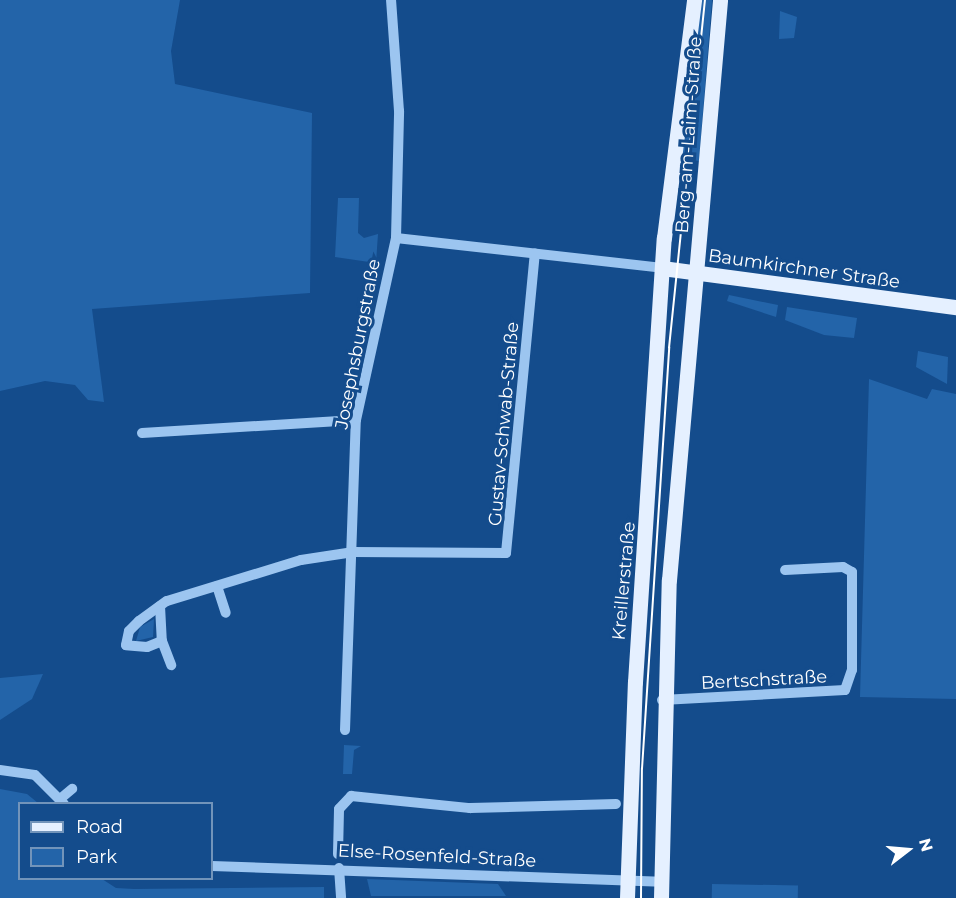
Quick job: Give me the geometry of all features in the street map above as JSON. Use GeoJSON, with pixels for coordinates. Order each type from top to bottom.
{"type":"FeatureCollection","features":[{"type":"Feature","properties":{"kind":"main road","name":"Berg-am-Laim-Straße"},"geometry":{"type":"LineString","coordinates":[[662,268],[694,0]]}},
{"type":"Feature","properties":{"kind":"main road","name":"Berg-am-Laim-Straße"},"geometry":{"type":"LineString","coordinates":[[698,274],[720,0]]}},
{"type":"Feature","properties":{"kind":"main road","name":"Baumkirchner Straße"},"geometry":{"type":"LineString","coordinates":[[662,268],[956,307]]}},
{"type":"Feature","properties":{"kind":"main road","name":"Kreillerstraße"},"geometry":{"type":"LineString","coordinates":[[627,898],[662,268]]}},
{"type":"Feature","properties":{"kind":"main road"},"geometry":{"type":"LineString","coordinates":[[661,898],[662,700],[698,274]]}},
{"type":"Feature","properties":{"kind":"street","name":"Josephsburgstraße"},"geometry":{"type":"LineString","coordinates":[[345,730],[356,420],[396,238],[399,111],[391,0]]}},
{"type":"Feature","properties":{"kind":"street","name":"Baumkirchner Straße"},"geometry":{"type":"LineString","coordinates":[[396,238],[662,268]]}},
{"type":"Feature","properties":{"kind":"street","name":"Gustav-Schwab-Straße"},"geometry":{"type":"LineString","coordinates":[[353,552],[506,553],[535,253]]}},
{"type":"Feature","properties":{"kind":"street"},"geometry":{"type":"LineString","coordinates":[[142,433],[356,420]]}},
{"type":"Feature","properties":{"kind":"street"},"geometry":{"type":"LineString","coordinates":[[162,641],[132,648],[125,639],[160,606],[302,560],[353,552]]}},
{"type":"Feature","properties":{"kind":"street","name":"Bertschstraße"},"geometry":{"type":"LineString","coordinates":[[662,700],[831,695],[845,690],[852,670],[852,572],[833,567],[785,570]]}},
{"type":"Feature","properties":{"kind":"street"},"geometry":{"type":"LineString","coordinates":[[217,586],[226,613]]}},
{"type":"Feature","properties":{"kind":"street"},"geometry":{"type":"LineString","coordinates":[[160,606],[162,641],[171,665]]}},
{"type":"Feature","properties":{"kind":"street"},"geometry":{"type":"LineString","coordinates":[[0,770],[14,769],[35,775],[62,801],[72,789]]}},
{"type":"Feature","properties":{"kind":"street"},"geometry":{"type":"LineString","coordinates":[[338,854],[339,809],[351,796],[470,808],[616,804]]}},
{"type":"Feature","properties":{"kind":"street","name":"Else-Rosenfeld-Straße"},"geometry":{"type":"LineString","coordinates":[[213,866],[339,868],[662,882]]}},
{"type":"Feature","properties":{"kind":"street"},"geometry":{"type":"LineString","coordinates":[[339,868],[341,898]]}},
{"type":"Feature","properties":{"kind":"green space"},"geometry":{"type":"Polygon","coordinates":[[[0,0],[180,0],[171,51],[175,84],[312,113],[310,293],[92,309],[104,402],[88,400],[75,385],[45,381],[0,391],[0,0]]]}},
{"type":"Feature","properties":{"kind":"green space"},"geometry":{"type":"Polygon","coordinates":[[[701,0],[712,0],[699,161],[682,158],[701,0]]]}},
{"type":"Feature","properties":{"kind":"green space"},"geometry":{"type":"Polygon","coordinates":[[[780,11],[797,17],[794,38],[779,39],[780,11]]]}},
{"type":"Feature","properties":{"kind":"green space"},"geometry":{"type":"Polygon","coordinates":[[[338,198],[359,198],[358,233],[364,238],[378,234],[376,263],[335,257],[338,198]]]}},
{"type":"Feature","properties":{"kind":"green space"},"geometry":{"type":"Polygon","coordinates":[[[729,295],[778,305],[776,317],[727,301],[729,295]]]}},
{"type":"Feature","properties":{"kind":"green space"},"geometry":{"type":"Polygon","coordinates":[[[787,307],[857,318],[854,338],[824,335],[785,320],[787,307]]]}},
{"type":"Feature","properties":{"kind":"green space"},"geometry":{"type":"Polygon","coordinates":[[[918,351],[948,357],[947,384],[916,367],[918,351]]]}},
{"type":"Feature","properties":{"kind":"green space"},"geometry":{"type":"Polygon","coordinates":[[[869,379],[927,399],[932,389],[956,394],[956,699],[860,697],[869,379]]]}},
{"type":"Feature","properties":{"kind":"green space"},"geometry":{"type":"Polygon","coordinates":[[[154,619],[153,637],[136,641],[140,627],[154,619]]]}},
{"type":"Feature","properties":{"kind":"green space"},"geometry":{"type":"Polygon","coordinates":[[[43,674],[32,699],[0,720],[0,678],[43,674]]]}},
{"type":"Feature","properties":{"kind":"green space"},"geometry":{"type":"Polygon","coordinates":[[[344,745],[361,746],[354,750],[352,774],[343,774],[344,745]]]}},
{"type":"Feature","properties":{"kind":"green space"},"geometry":{"type":"Polygon","coordinates":[[[0,789],[27,794],[37,802],[18,802],[18,880],[104,880],[116,888],[134,889],[324,887],[324,898],[0,898],[0,789]]]}},
{"type":"Feature","properties":{"kind":"green space"},"geometry":{"type":"Polygon","coordinates":[[[367,879],[498,884],[506,896],[371,896],[367,879]]]}},
{"type":"Feature","properties":{"kind":"green space"},"geometry":{"type":"Polygon","coordinates":[[[712,884],[798,886],[798,898],[712,898],[712,884]]]}},
{"type":"Feature","properties":{"kind":"tram line"},"geometry":{"type":"LineString","coordinates":[[641,898],[642,769],[669,348],[705,0]]}}]}
